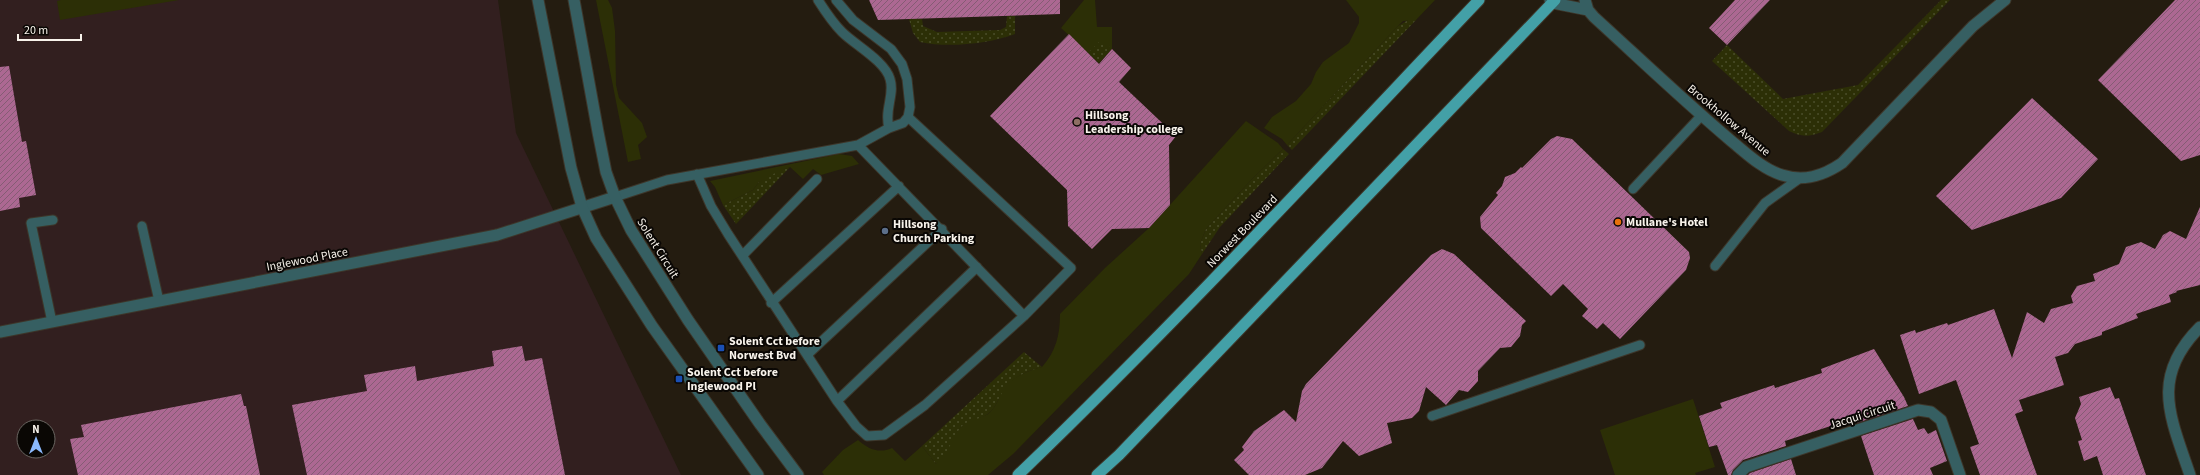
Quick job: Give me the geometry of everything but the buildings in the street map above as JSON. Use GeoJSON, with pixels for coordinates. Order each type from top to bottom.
{"type":"FeatureCollection","features":[{"type":"Feature","properties":{"kind":"main road","name":"Norwest Boulevard"},"geometry":{"type":"LineString","coordinates":[[1018,475],[1084,412],[1217,275],[1479,0]]}},
{"type":"Feature","properties":{"kind":"main road"},"geometry":{"type":"LineString","coordinates":[[1097,475],[1119,456],[1552,1]]}},
{"type":"Feature","properties":{"kind":"street"},"geometry":{"type":"LineString","coordinates":[[538,0],[566,149],[582,208],[596,238],[614,268],[758,475]]}},
{"type":"Feature","properties":{"kind":"street","name":"Solent Circuit"},"geometry":{"type":"LineString","coordinates":[[574,0],[606,172],[614,197],[631,230],[688,320],[760,424],[798,475]]}},
{"type":"Feature","properties":{"kind":"street","name":"Brookhollow Avenue"},"geometry":{"type":"LineString","coordinates":[[1586,5],[1702,116],[1764,167],[1781,175],[1800,178],[1816,177],[1829,172],[1852,154],[1973,26],[2005,0]]}},
{"type":"Feature","properties":{"kind":"street"},"geometry":{"type":"LineString","coordinates":[[1552,1],[1586,5]]}},
{"type":"Feature","properties":{"kind":"street","name":"Inglewood Place"},"geometry":{"type":"LineString","coordinates":[[0,332],[497,235],[614,197]]}},
{"type":"Feature","properties":{"kind":"street"},"geometry":{"type":"LineString","coordinates":[[2190,475],[2172,422],[2167,395],[2170,375],[2176,358],[2188,339],[2200,326]]}},
{"type":"Feature","properties":{"kind":"street","name":"Jacqui Circuit"},"geometry":{"type":"LineString","coordinates":[[1738,475],[1746,467],[1918,410],[1931,412],[1941,420],[1960,475]]}},
{"type":"Feature","properties":{"kind":"lane"},"geometry":{"type":"LineString","coordinates":[[818,0],[841,32],[884,69],[890,78],[892,90],[886,117],[888,128]]}},
{"type":"Feature","properties":{"kind":"lane"},"geometry":{"type":"LineString","coordinates":[[614,197],[667,180],[858,144],[888,128],[903,123],[908,117],[910,107],[907,79],[902,64],[890,49],[853,20],[836,0]]}},
{"type":"Feature","properties":{"kind":"lane"},"geometry":{"type":"LineString","coordinates":[[1633,189],[1702,116]]}},
{"type":"Feature","properties":{"kind":"lane"},"geometry":{"type":"LineString","coordinates":[[697,174],[711,206],[771,303],[837,401],[856,426],[867,436],[884,435],[925,405],[1024,316],[1071,268],[908,117]]}},
{"type":"Feature","properties":{"kind":"lane"},"geometry":{"type":"LineString","coordinates":[[858,144],[942,229],[1024,316]]}},
{"type":"Feature","properties":{"kind":"lane"},"geometry":{"type":"LineString","coordinates":[[1715,266],[1764,203],[1800,178]]}},
{"type":"Feature","properties":{"kind":"lane"},"geometry":{"type":"LineString","coordinates":[[743,256],[817,179]]}},
{"type":"Feature","properties":{"kind":"lane"},"geometry":{"type":"LineString","coordinates":[[771,303],[899,186]]}},
{"type":"Feature","properties":{"kind":"lane"},"geometry":{"type":"LineString","coordinates":[[52,322],[31,224],[53,220]]}},
{"type":"Feature","properties":{"kind":"lane"},"geometry":{"type":"LineString","coordinates":[[142,226],[160,301]]}},
{"type":"Feature","properties":{"kind":"lane"},"geometry":{"type":"LineString","coordinates":[[807,355],[942,229]]}},
{"type":"Feature","properties":{"kind":"lane"},"geometry":{"type":"LineString","coordinates":[[837,401],[977,267]]}},
{"type":"Feature","properties":{"kind":"lane"},"geometry":{"type":"LineString","coordinates":[[1432,416],[1640,344]]}},
{"type":"Feature","properties":{"kind":"shaded area"},"geometry":{"type":"Polygon","coordinates":[[[0,0],[498,0],[516,133],[681,475],[0,475],[0,0]]]}},
{"type":"Feature","properties":{"kind":"green space"},"geometry":{"type":"Polygon","coordinates":[[[179,0],[60,20],[57,1],[179,0]]]}},
{"type":"Feature","properties":{"kind":"green space"},"geometry":{"type":"Polygon","coordinates":[[[596,0],[608,0],[612,8],[615,31],[616,85],[619,98],[642,123],[647,137],[638,145],[641,159],[628,162],[596,0]]]}},
{"type":"Feature","properties":{"kind":"green space"},"geometry":{"type":"Polygon","coordinates":[[[1084,0],[1095,0],[1097,27],[1112,27],[1112,49],[1088,53],[1061,28],[1084,0]]]}},
{"type":"Feature","properties":{"kind":"green space"},"geometry":{"type":"Polygon","coordinates":[[[1346,0],[1435,0],[1416,20],[1403,21],[1287,145],[1282,139],[1264,128],[1272,117],[1296,101],[1311,84],[1316,72],[1323,62],[1349,43],[1359,23],[1359,17],[1346,0]]]}},
{"type":"Feature","properties":{"kind":"green space"},"geometry":{"type":"Polygon","coordinates":[[[1941,0],[1950,0],[1822,132],[1813,135],[1805,136],[1789,131],[1712,61],[1727,45],[1783,99],[1858,85],[1941,0]]]}},
{"type":"Feature","properties":{"kind":"green space"},"geometry":{"type":"Polygon","coordinates":[[[1007,16],[1015,16],[1015,34],[980,43],[955,45],[920,42],[913,33],[909,19],[922,19],[923,26],[937,32],[1000,30],[1006,27],[1007,16]]]}},
{"type":"Feature","properties":{"kind":"green space"},"geometry":{"type":"Polygon","coordinates":[[[1410,19],[1416,20],[1292,150],[1287,145],[1398,26],[1410,19]]]}},
{"type":"Feature","properties":{"kind":"green space"},"geometry":{"type":"Polygon","coordinates":[[[1101,40],[1112,49],[1099,63],[1088,53],[1101,40]]]}},
{"type":"Feature","properties":{"kind":"green space"},"geometry":{"type":"Polygon","coordinates":[[[1246,121],[1278,143],[1283,149],[1253,178],[1206,229],[1200,244],[1202,254],[1189,274],[1013,454],[988,475],[824,475],[822,472],[843,450],[858,440],[874,450],[883,451],[892,448],[905,461],[922,446],[936,464],[959,429],[968,421],[988,414],[994,407],[1004,388],[1013,379],[1024,373],[1042,367],[1054,349],[1058,336],[1060,314],[1105,268],[1149,228],[1246,121]]]}},
{"type":"Feature","properties":{"kind":"green space"},"geometry":{"type":"Polygon","coordinates":[[[1283,149],[1289,154],[1220,227],[1202,254],[1200,244],[1206,229],[1253,178],[1283,149]]]}},
{"type":"Feature","properties":{"kind":"green space"},"geometry":{"type":"Polygon","coordinates":[[[839,154],[852,156],[859,164],[821,175],[813,169],[803,179],[790,167],[759,182],[753,190],[723,205],[715,187],[710,181],[839,154]]]}},
{"type":"Feature","properties":{"kind":"green space"},"geometry":{"type":"Polygon","coordinates":[[[790,167],[736,224],[723,205],[753,190],[759,182],[766,177],[790,167]]]}},
{"type":"Feature","properties":{"kind":"green space"},"geometry":{"type":"Polygon","coordinates":[[[1024,352],[1042,367],[1024,373],[1014,379],[1005,388],[995,406],[989,413],[962,426],[955,435],[941,460],[936,464],[922,446],[1024,352]]]}},
{"type":"Feature","properties":{"kind":"green space"},"geometry":{"type":"Polygon","coordinates":[[[1693,399],[1715,467],[1695,473],[1696,475],[1615,475],[1600,430],[1693,399]]]}},
{"type":"Feature","properties":{"kind":"place","name":"Hillsong Leadership college"},"geometry":{"type":"Point","coordinates":[1077,122]}},
{"type":"Feature","properties":{"kind":"place","name":"Mullane's Hotel"},"geometry":{"type":"Point","coordinates":[1618,222]}},
{"type":"Feature","properties":{"kind":"place","name":"Hillsong Church Parking"},"geometry":{"type":"Point","coordinates":[885,231]}},
{"type":"Feature","properties":{"kind":"place","name":"Solent Cct before Norwest Bvd"},"geometry":{"type":"Point","coordinates":[721,348]}},
{"type":"Feature","properties":{"kind":"place","name":"Solent Cct before Inglewood Pl"},"geometry":{"type":"Point","coordinates":[679,379]}}]}
